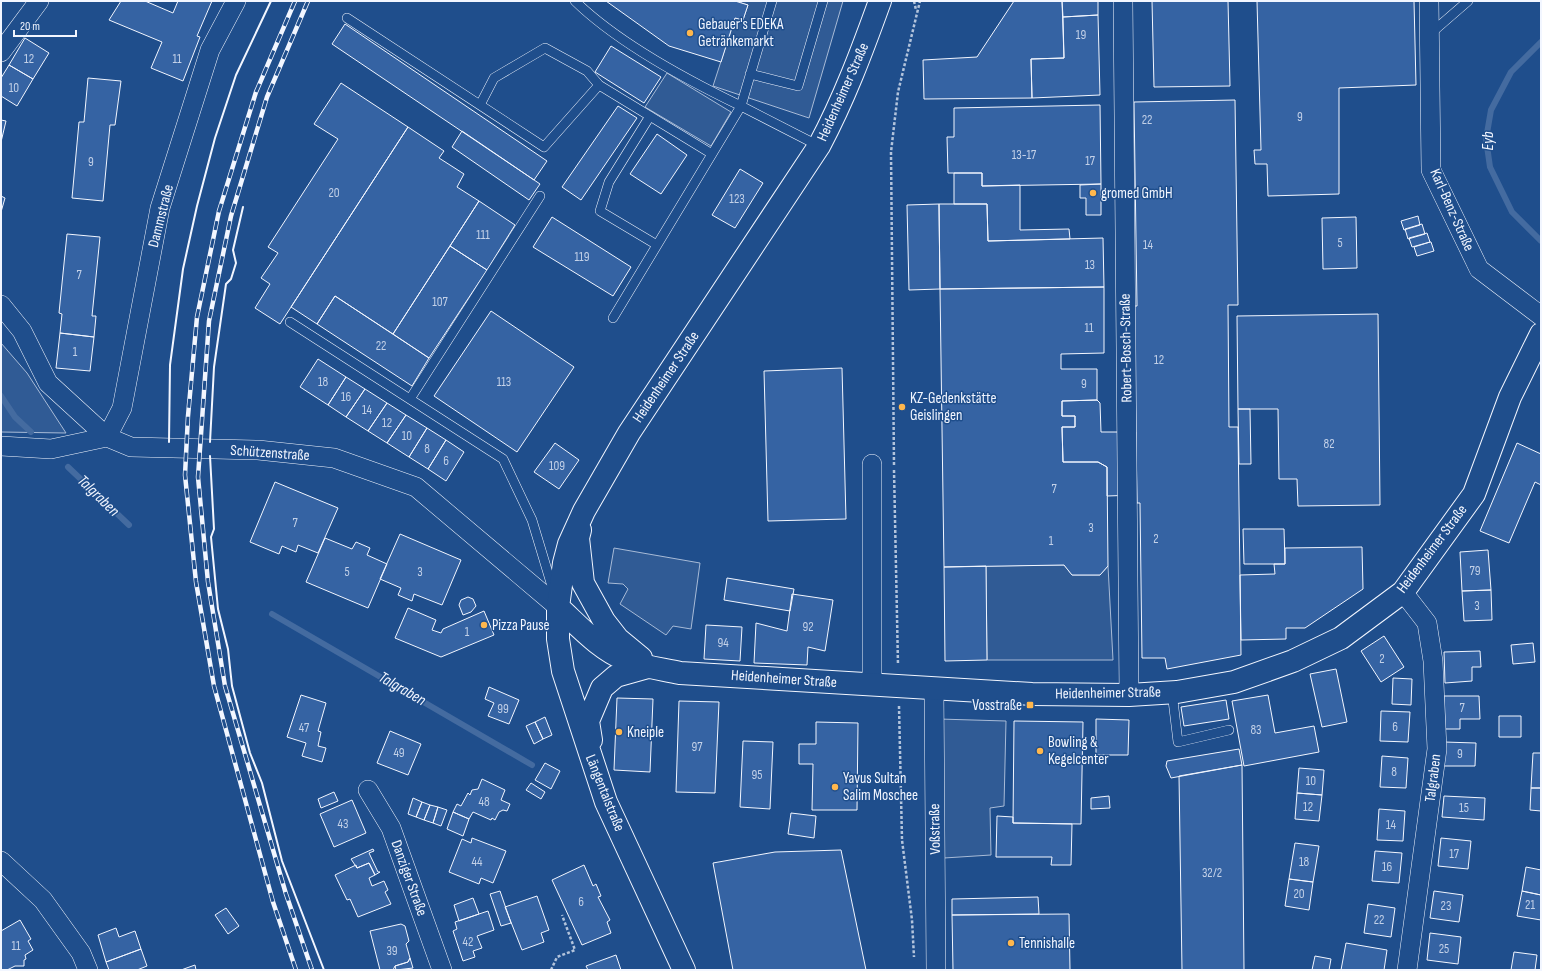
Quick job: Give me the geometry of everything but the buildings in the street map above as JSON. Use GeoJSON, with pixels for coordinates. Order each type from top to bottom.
{"type":"FeatureCollection","features":[{"type":"Feature","properties":{"kind":"street"},"geometry":{"type":"LineString","coordinates":[[1,52],[40,1]]}},
{"type":"Feature","properties":{"kind":"street","name":"Dammstraße"},"geometry":{"type":"LineString","coordinates":[[107,437],[122,408],[160,208],[210,50],[236,1]]}},
{"type":"Feature","properties":{"kind":"street","name":"Heidenheimer Straße"},"geometry":{"type":"LineString","coordinates":[[880,1],[857,68],[838,112],[819,146],[629,433],[584,511],[569,544],[564,563],[558,607],[594,640],[610,652],[626,660],[648,667],[680,672],[1032,694],[1130,695],[1172,692],[1234,682],[1293,661],[1341,638],[1403,592],[1474,494],[1510,397],[1541,334]]}},
{"type":"Feature","properties":{"kind":"street","name":"Robert-Bosch-Straße"},"geometry":{"type":"LineString","coordinates":[[1123,1],[1130,695]]}},
{"type":"Feature","properties":{"kind":"street","name":"Karl-Benz-Straße"},"geometry":{"type":"LineString","coordinates":[[1429,1],[1431,170],[1479,269],[1541,316]]}},
{"type":"Feature","properties":{"kind":"street","name":"Schützenstraße"},"geometry":{"type":"LineString","coordinates":[[1,305],[22,331],[48,383],[107,437],[131,447],[258,450],[334,458],[416,487],[558,607]]}},
{"type":"Feature","properties":{"kind":"street"},"geometry":{"type":"LineString","coordinates":[[1,446],[51,449],[107,437]]}},
{"type":"Feature","properties":{"kind":"street"},"geometry":{"type":"LineString","coordinates":[[872,464],[872,685]]}},
{"type":"Feature","properties":{"kind":"street"},"geometry":{"type":"LineString","coordinates":[[584,511],[578,538],[583,583],[604,621],[618,639],[641,658],[648,667],[616,676],[602,688],[588,720],[595,773]]}},
{"type":"Feature","properties":{"kind":"street","name":"Talgraben"},"geometry":{"type":"LineString","coordinates":[[1403,592],[1427,623],[1433,662],[1437,749],[1407,970]]}},
{"type":"Feature","properties":{"kind":"street","name":"Längentalstraße"},"geometry":{"type":"LineString","coordinates":[[558,607],[558,639],[563,671],[595,773],[606,802],[684,970]]}},
{"type":"Feature","properties":{"kind":"street","name":"Voßstraße"},"geometry":{"type":"LineString","coordinates":[[934,688],[936,970]]}},
{"type":"Feature","properties":{"kind":"street","name":"Danziger Straße"},"geometry":{"type":"LineString","coordinates":[[368,790],[391,828],[442,970]]}},
{"type":"Feature","properties":{"kind":"street"},"geometry":{"type":"LineString","coordinates":[[1,861],[43,900],[81,953],[88,970]]}},
{"type":"Feature","properties":{"kind":"lane"},"geometry":{"type":"LineString","coordinates":[[575,1],[627,42],[711,92],[819,146]]}},
{"type":"Feature","properties":{"kind":"lane"},"geometry":{"type":"LineString","coordinates":[[612,318],[741,106],[772,1]]}},
{"type":"Feature","properties":{"kind":"lane"},"geometry":{"type":"LineString","coordinates":[[750,74],[798,86],[823,1]]}},
{"type":"Feature","properties":{"kind":"lane"},"geometry":{"type":"LineString","coordinates":[[1430,35],[1468,1]]}},
{"type":"Feature","properties":{"kind":"lane"},"geometry":{"type":"LineString","coordinates":[[347,18],[544,147],[599,85]]}},
{"type":"Feature","properties":{"kind":"lane"},"geometry":{"type":"LineString","coordinates":[[480,105],[494,78],[545,48],[587,71],[599,85],[712,154]]}},
{"type":"Feature","properties":{"kind":"lane"},"geometry":{"type":"LineString","coordinates":[[650,116],[609,182],[600,211],[657,245]]}},
{"type":"Feature","properties":{"kind":"lane"},"geometry":{"type":"LineString","coordinates":[[410,399],[540,196]]}},
{"type":"Feature","properties":{"kind":"lane"},"geometry":{"type":"LineString","coordinates":[[290,322],[503,459],[532,520],[558,607]]}},
{"type":"Feature","properties":{"kind":"lane"},"geometry":{"type":"LineString","coordinates":[[1172,692],[1178,742],[1229,730]]}},
{"type":"Feature","properties":{"kind":"path"},"geometry":{"type":"LineString","coordinates":[[914,1],[916,13]]}},
{"type":"Feature","properties":{"kind":"path"},"geometry":{"type":"LineString","coordinates":[[915,963],[912,920],[902,840],[892,370],[891,152],[898,92],[920,1]]}},
{"type":"Feature","properties":{"kind":"path"},"geometry":{"type":"LineString","coordinates":[[551,970],[557,957],[575,950],[562,915]]}},
{"type":"Feature","properties":{"kind":"shaded area"},"geometry":{"type":"Polygon","coordinates":[[[741,1],[843,1],[809,118],[713,86],[735,18],[743,20],[748,5],[741,3],[741,1]]]}},
{"type":"Feature","properties":{"kind":"shaded area"},"geometry":{"type":"Polygon","coordinates":[[[667,73],[731,112],[711,146],[645,107],[667,73]]]}},
{"type":"Feature","properties":{"kind":"shaded area"},"geometry":{"type":"Polygon","coordinates":[[[1,343],[27,373],[66,433],[1,432],[1,343]]]}},
{"type":"Feature","properties":{"kind":"shaded area"},"geometry":{"type":"Polygon","coordinates":[[[614,548],[700,563],[691,629],[673,626],[666,635],[620,604],[628,589],[623,584],[608,583],[614,548]]]}},
{"type":"Feature","properties":{"kind":"shaded area"},"geometry":{"type":"Polygon","coordinates":[[[1064,565],[1072,575],[1100,575],[1108,566],[1113,660],[987,660],[986,566],[1064,565]]]}},
{"type":"Feature","properties":{"kind":"shaded area"},"geometry":{"type":"Polygon","coordinates":[[[939,719],[1006,721],[1004,806],[990,808],[991,855],[944,858],[939,719]]]}},
{"type":"Feature","properties":{"kind":"waterway","name":"Eyb"},"geometry":{"type":"LineString","coordinates":[[1541,42],[1511,72],[1491,110],[1486,139],[1490,167],[1512,212],[1541,241]]}},
{"type":"Feature","properties":{"kind":"waterway","name":"Talgraben"},"geometry":{"type":"LineString","coordinates":[[1,396],[15,417],[31,432]]}},
{"type":"Feature","properties":{"kind":"waterway","name":"Talgraben"},"geometry":{"type":"LineString","coordinates":[[68,467],[129,525]]}},
{"type":"Feature","properties":{"kind":"waterway","name":"Talgraben"},"geometry":{"type":"LineString","coordinates":[[272,614],[532,765]]}},
{"type":"Feature","properties":{"kind":"railway"},"geometry":{"type":"LineString","coordinates":[[295,1],[256,92],[219,211],[197,317],[188,416],[185,475],[196,582],[214,686],[273,902],[296,970]]}},
{"type":"Feature","properties":{"kind":"railway"},"geometry":{"type":"LineString","coordinates":[[308,1],[267,97],[231,216],[209,321],[198,477],[208,582],[225,686],[286,894],[312,970]]}},
{"type":"Feature","properties":{"kind":"wall"},"geometry":{"type":"LineString","coordinates":[[169,442],[170,365],[183,269],[197,206],[215,138],[236,75],[271,1]]}},
{"type":"Feature","properties":{"kind":"wall"},"geometry":{"type":"LineString","coordinates":[[210,442],[214,367],[226,284],[231,279],[236,263],[233,250],[243,207]]}},
{"type":"Feature","properties":{"kind":"wall"},"geometry":{"type":"LineString","coordinates":[[210,456],[214,529],[211,537],[218,609],[228,649],[232,686],[250,753],[262,783],[282,861],[324,970]]}},
{"type":"Feature","properties":{"kind":"place","name":"Gebauer's EDEKA Getränkemarkt"},"geometry":{"type":"Point","coordinates":[690,33]}},
{"type":"Feature","properties":{"kind":"place","name":"gromed GmbH"},"geometry":{"type":"Point","coordinates":[1093,193]}},
{"type":"Feature","properties":{"kind":"place","name":"KZ-Gedenkstätte Geislingen"},"geometry":{"type":"Point","coordinates":[902,407]}},
{"type":"Feature","properties":{"kind":"place","name":"Pizza Pause"},"geometry":{"type":"Point","coordinates":[484,625]}},
{"type":"Feature","properties":{"kind":"place","name":"Vosstraße"},"geometry":{"type":"Point","coordinates":[1030,705]}},
{"type":"Feature","properties":{"kind":"place","name":"Kneiple"},"geometry":{"type":"Point","coordinates":[619,732]}},
{"type":"Feature","properties":{"kind":"place","name":"Bowling & Kegelcenter"},"geometry":{"type":"Point","coordinates":[1040,751]}},
{"type":"Feature","properties":{"kind":"place","name":"Yavus Sultan Salim Moschee"},"geometry":{"type":"Point","coordinates":[835,787]}},
{"type":"Feature","properties":{"kind":"place","name":"Tennishalle"},"geometry":{"type":"Point","coordinates":[1011,943]}}]}
